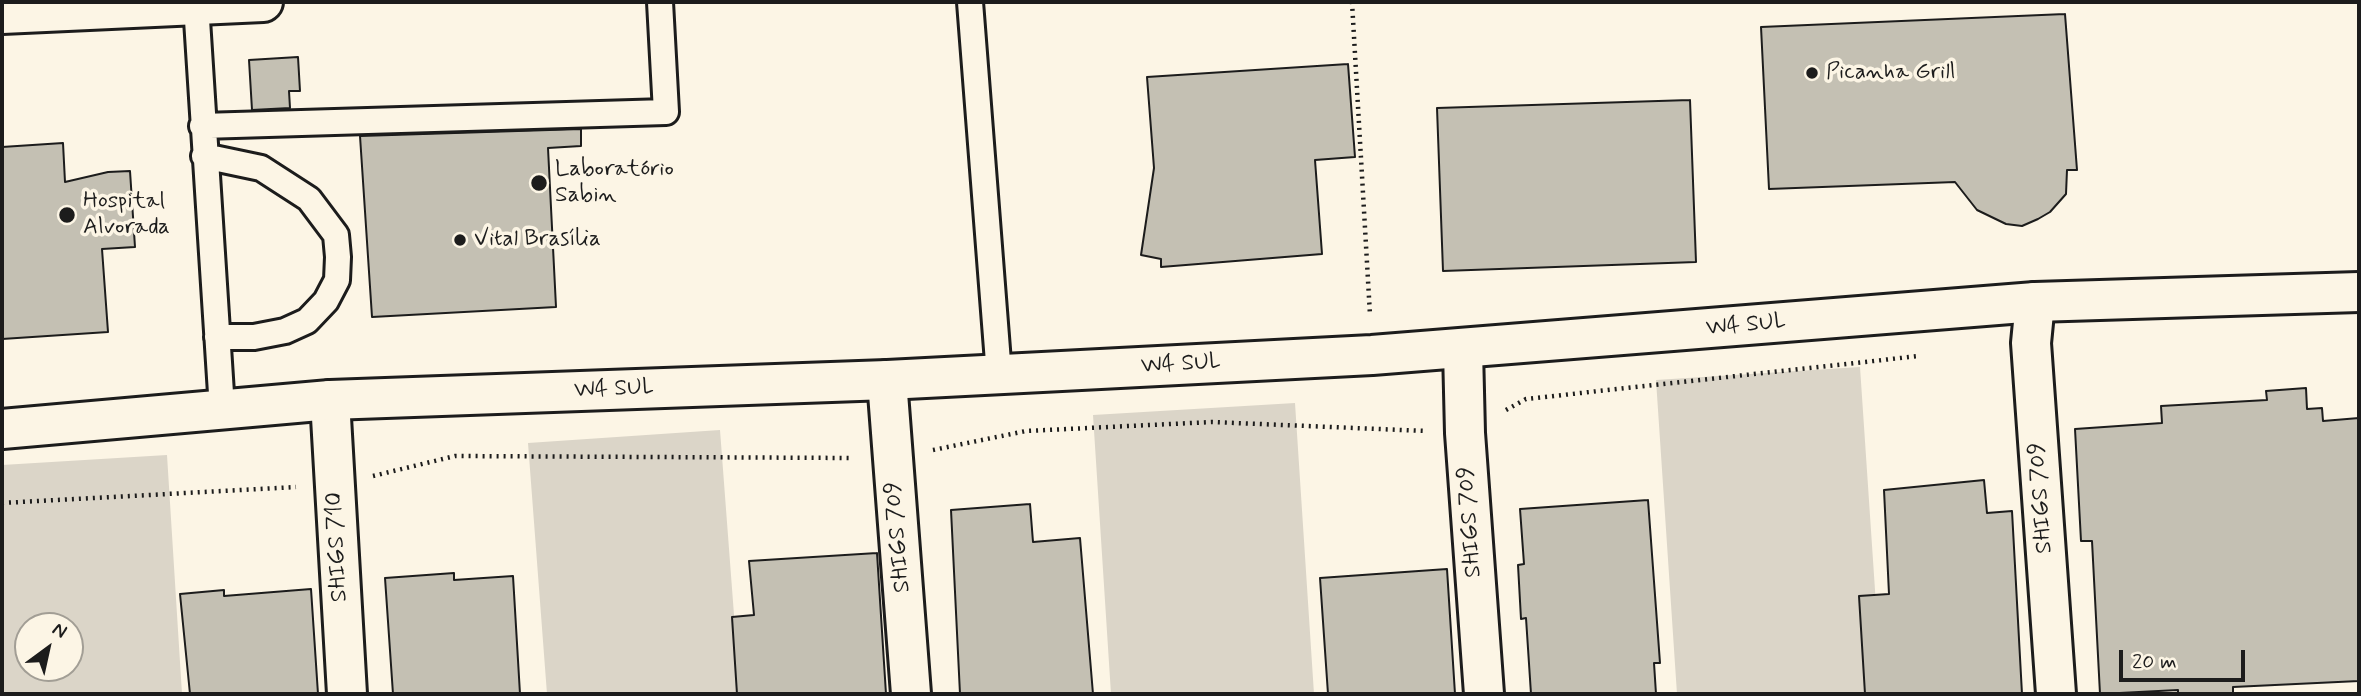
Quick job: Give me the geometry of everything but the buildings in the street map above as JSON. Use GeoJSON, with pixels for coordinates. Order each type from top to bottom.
{"type":"FeatureCollection","features":[{"type":"Feature","properties":{"kind":"main road"},"geometry":{"type":"LineString","coordinates":[[2,14],[263,2]]}},
{"type":"Feature","properties":{"kind":"main road","name":"W4 SUL"},"geometry":{"type":"LineString","coordinates":[[2,429],[330,401],[887,380],[1372,355],[1463,350],[2035,302],[2359,292]]}},
{"type":"Feature","properties":{"kind":"main road","name":"SHIGS 709"},"geometry":{"type":"LineString","coordinates":[[2035,302],[2031,344],[2056,694]]}},
{"type":"Feature","properties":{"kind":"main road","name":"SHIGS 709"},"geometry":{"type":"LineString","coordinates":[[1463,350],[1465,433],[1484,694]]}},
{"type":"Feature","properties":{"kind":"main road","name":"SHIGS 709"},"geometry":{"type":"LineString","coordinates":[[887,380],[911,694]]}},
{"type":"Feature","properties":{"kind":"main road","name":"SHIGS 710"},"geometry":{"type":"LineString","coordinates":[[330,401],[347,694]]}},
{"type":"Feature","properties":{"kind":"lane"},"geometry":{"type":"LineString","coordinates":[[202,126],[666,112],[660,2]]}},
{"type":"Feature","properties":{"kind":"lane"},"geometry":{"type":"LineString","coordinates":[[970,2],[999,374]]}},
{"type":"Feature","properties":{"kind":"lane"},"geometry":{"type":"LineString","coordinates":[[195,4],[222,409]]}},
{"type":"Feature","properties":{"kind":"lane"},"geometry":{"type":"LineString","coordinates":[[204,156],[261,168],[309,199],[336,235],[338,257],[337,280],[326,301],[307,321],[285,331],[254,337],[217,337]]}},
{"type":"Feature","properties":{"kind":"path"},"geometry":{"type":"LineString","coordinates":[[1352,2],[1372,355]]}},
{"type":"Feature","properties":{"kind":"path"},"geometry":{"type":"LineString","coordinates":[[2,503],[334,485],[455,456],[893,458],[1026,431],[1212,422],[1465,433],[1526,399],[1922,355]]}},
{"type":"Feature","properties":{"kind":"shaded area"},"geometry":{"type":"Polygon","coordinates":[[[1860,367],[1882,694],[1677,694],[1656,380],[1860,367]]]}},
{"type":"Feature","properties":{"kind":"shaded area"},"geometry":{"type":"Polygon","coordinates":[[[1295,403],[1314,694],[1111,694],[1093,415],[1295,403]]]}},
{"type":"Feature","properties":{"kind":"shaded area"},"geometry":{"type":"Polygon","coordinates":[[[720,430],[740,694],[547,694],[528,443],[720,430]]]}},
{"type":"Feature","properties":{"kind":"shaded area"},"geometry":{"type":"Polygon","coordinates":[[[167,455],[182,694],[2,694],[2,465],[167,455]]]}},
{"type":"Feature","properties":{"kind":"place","name":"Picanha Grill"},"geometry":{"type":"Point","coordinates":[1812,73]}},
{"type":"Feature","properties":{"kind":"place","name":"Laboratório Sabin"},"geometry":{"type":"Point","coordinates":[539,183]}},
{"type":"Feature","properties":{"kind":"place","name":"Hospital Alvorada"},"geometry":{"type":"Point","coordinates":[67,215]}},
{"type":"Feature","properties":{"kind":"place","name":"Vital Brasília"},"geometry":{"type":"Point","coordinates":[460,240]}}]}
